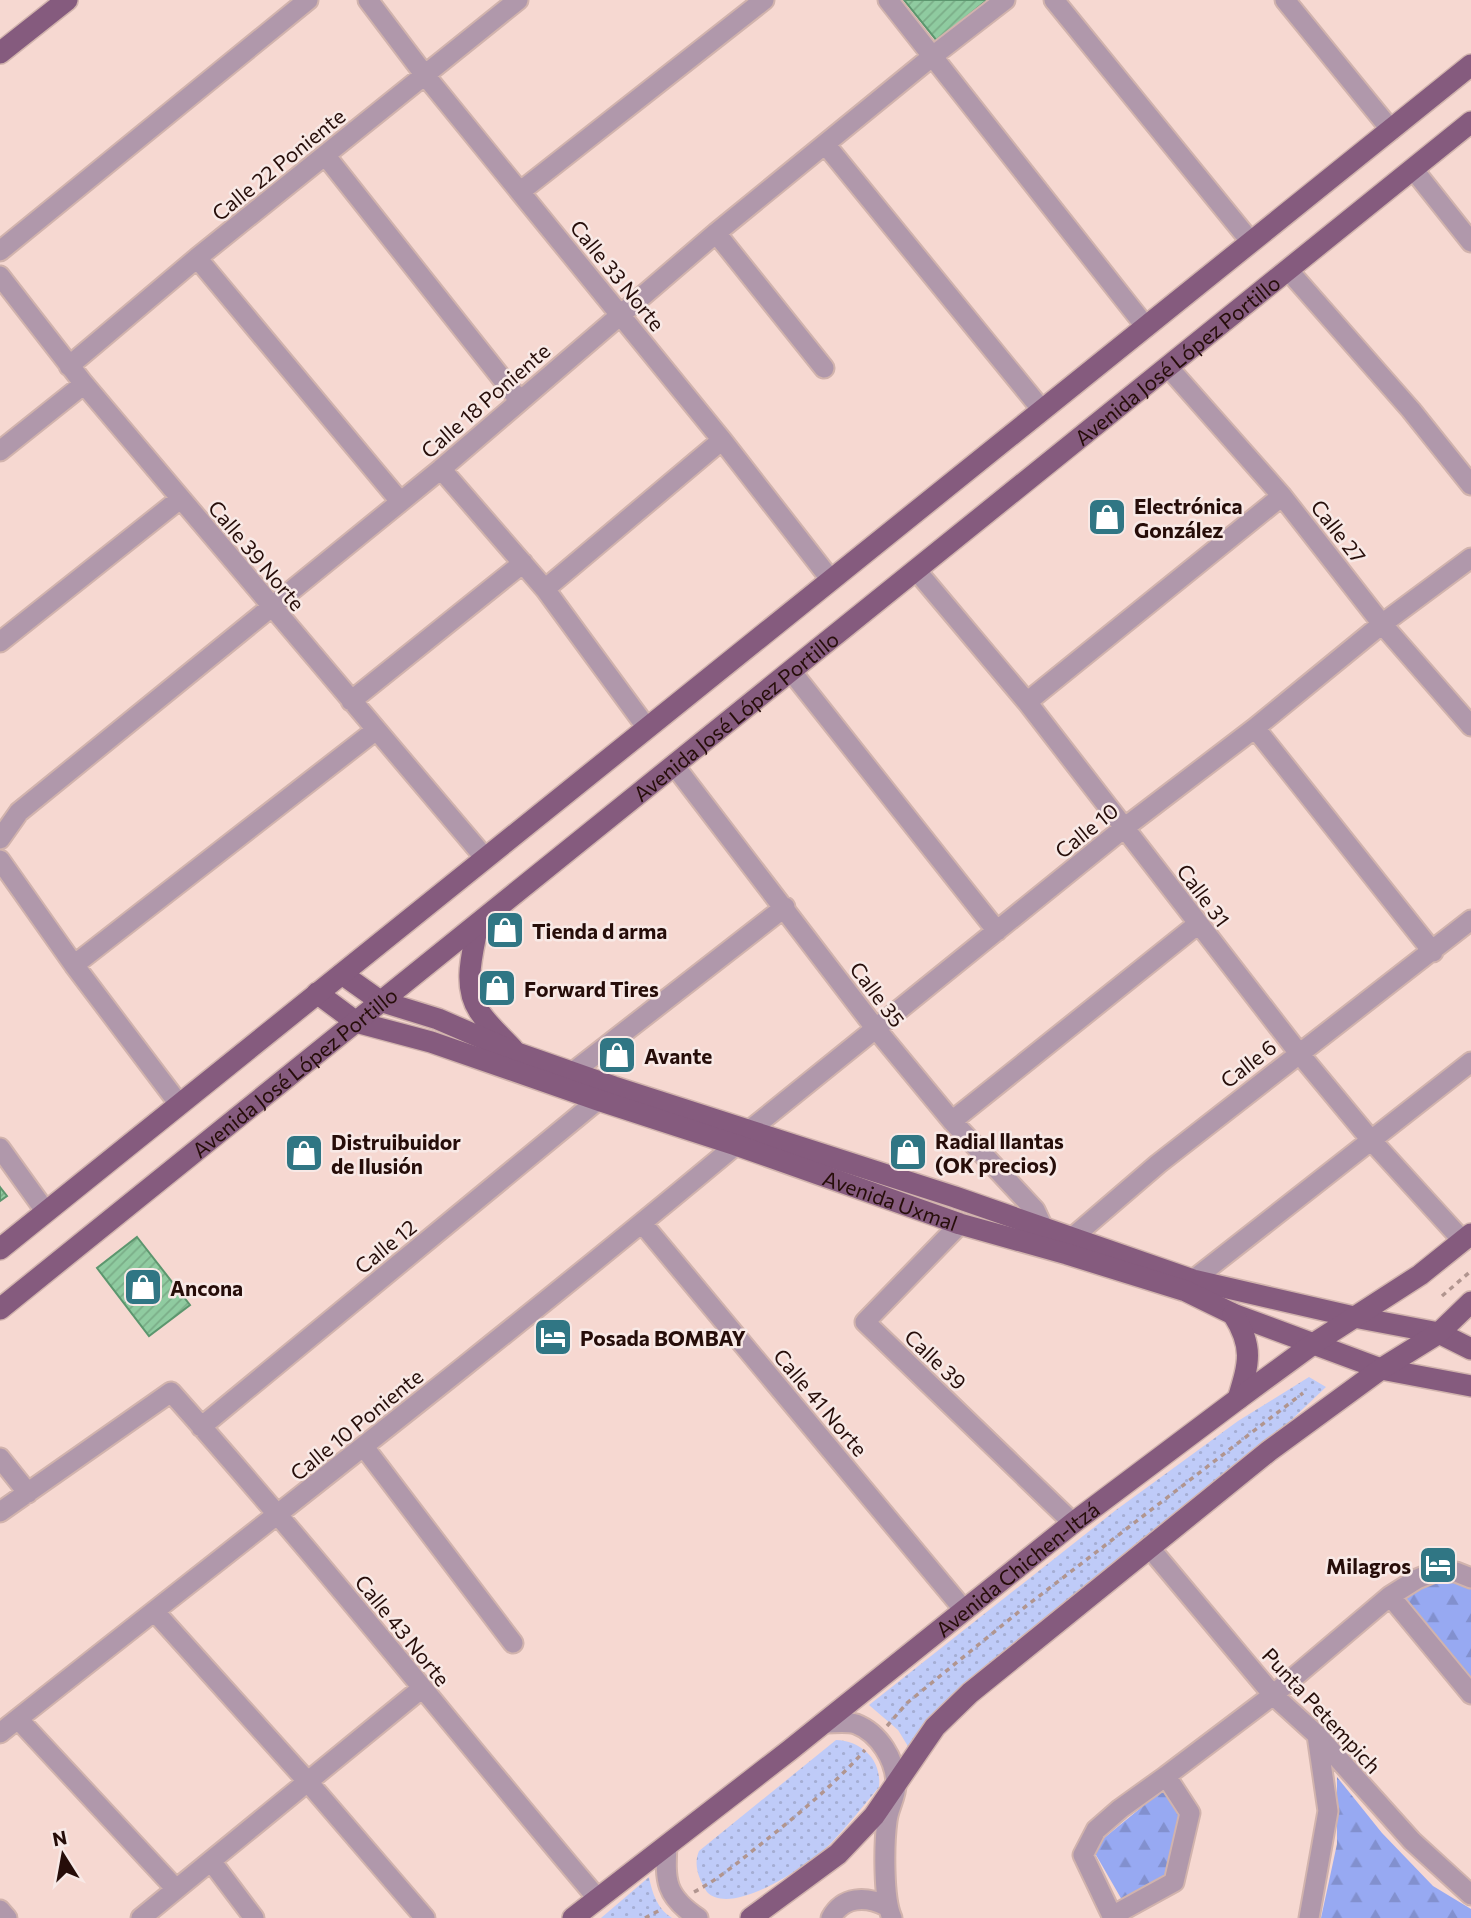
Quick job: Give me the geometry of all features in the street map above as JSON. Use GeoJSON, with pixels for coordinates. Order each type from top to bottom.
{"type":"FeatureCollection","features":[{"type":"Feature","properties":{"kind":"main road"},"geometry":{"type":"LineString","coordinates":[[0,53],[67,0]]}},
{"type":"Feature","properties":{"kind":"main road"},"geometry":{"type":"LineString","coordinates":[[0,1249],[1471,65]]}},
{"type":"Feature","properties":{"kind":"main road","name":"Avenida José López Portillo"},"geometry":{"type":"LineString","coordinates":[[0,1309],[1471,122]]}},
{"type":"Feature","properties":{"kind":"main road"},"geometry":{"type":"LineString","coordinates":[[478,924],[469,980],[472,997],[479,1012],[517,1053]]}},
{"type":"Feature","properties":{"kind":"main road","name":"Avenida Uxmal"},"geometry":{"type":"LineString","coordinates":[[342,974],[380,1001],[438,1019],[517,1053],[566,1079],[598,1100],[743,1138],[1190,1286],[1439,1333],[1471,1349]]}},
{"type":"Feature","properties":{"kind":"main road","name":"Avenida Uxmal"},"geometry":{"type":"LineString","coordinates":[[317,993],[356,1022],[566,1079],[614,1087],[960,1224],[1037,1236]]}},
{"type":"Feature","properties":{"kind":"main road","name":"Avenida Chichen-Itzá"},"geometry":{"type":"LineString","coordinates":[[573,1918],[824,1723],[1073,1522],[1238,1399],[1354,1317],[1420,1275],[1467,1238]]}},
{"type":"Feature","properties":{"kind":"main road","name":"Avenida Uxmal"},"geometry":{"type":"LineString","coordinates":[[1190,1286],[1233,1314],[1313,1345],[1381,1369],[1471,1386]]}},
{"type":"Feature","properties":{"kind":"main road"},"geometry":{"type":"LineString","coordinates":[[751,1918],[838,1854],[874,1816],[935,1727],[970,1693],[1269,1451],[1381,1369],[1439,1333],[1471,1302]]}},
{"type":"Feature","properties":{"kind":"main road"},"geometry":{"type":"LineString","coordinates":[[1233,1314],[1241,1326],[1250,1352],[1238,1399]]}},
{"type":"Feature","properties":{"kind":"street"},"geometry":{"type":"LineString","coordinates":[[0,251],[309,0]]}},
{"type":"Feature","properties":{"kind":"street","name":"Calle 33 Norte"},"geometry":{"type":"LineString","coordinates":[[368,0],[424,74],[722,440],[831,580]]}},
{"type":"Feature","properties":{"kind":"street","name":"Calle 22 Poniente"},"geometry":{"type":"LineString","coordinates":[[69,366],[197,258],[518,0]]}},
{"type":"Feature","properties":{"kind":"street"},"geometry":{"type":"LineString","coordinates":[[521,191],[764,0]]}},
{"type":"Feature","properties":{"kind":"street"},"geometry":{"type":"LineString","coordinates":[[888,0],[1146,327]]}},
{"type":"Feature","properties":{"kind":"street","name":"Calle 18 Poniente"},"geometry":{"type":"LineString","coordinates":[[0,839],[19,812],[440,469],[716,233],[1005,0]]}},
{"type":"Feature","properties":{"kind":"street"},"geometry":{"type":"LineString","coordinates":[[1054,0],[1251,242]]}},
{"type":"Feature","properties":{"kind":"street"},"geometry":{"type":"LineString","coordinates":[[1285,0],[1391,130]]}},
{"type":"Feature","properties":{"kind":"street"},"geometry":{"type":"LineString","coordinates":[[825,144],[1042,410]]}},
{"type":"Feature","properties":{"kind":"street"},"geometry":{"type":"LineString","coordinates":[[326,155],[519,400]]}},
{"type":"Feature","properties":{"kind":"street"},"geometry":{"type":"LineString","coordinates":[[1413,169],[1471,242]]}},
{"type":"Feature","properties":{"kind":"street"},"geometry":{"type":"LineString","coordinates":[[716,233],[824,368]]}},
{"type":"Feature","properties":{"kind":"street"},"geometry":{"type":"LineString","coordinates":[[197,258],[399,500]]}},
{"type":"Feature","properties":{"kind":"street"},"geometry":{"type":"LineString","coordinates":[[1289,270],[1411,410],[1471,485]]}},
{"type":"Feature","properties":{"kind":"street","name":"Calle 39 Norte"},"geometry":{"type":"LineString","coordinates":[[0,276],[69,366],[270,607],[485,858]]}},
{"type":"Feature","properties":{"kind":"street","name":"Calle 27"},"geometry":{"type":"LineString","coordinates":[[1168,367],[1282,496],[1382,624],[1471,726]]}},
{"type":"Feature","properties":{"kind":"street"},"geometry":{"type":"LineString","coordinates":[[0,451],[84,384]]}},
{"type":"Feature","properties":{"kind":"street"},"geometry":{"type":"LineString","coordinates":[[545,589],[722,440]]}},
{"type":"Feature","properties":{"kind":"street"},"geometry":{"type":"LineString","coordinates":[[440,469],[545,589],[647,729]]}},
{"type":"Feature","properties":{"kind":"street"},"geometry":{"type":"LineString","coordinates":[[1027,702],[1282,496]]}},
{"type":"Feature","properties":{"kind":"street"},"geometry":{"type":"LineString","coordinates":[[0,642],[180,499]]}},
{"type":"Feature","properties":{"kind":"street","name":"Calle 10"},"geometry":{"type":"LineString","coordinates":[[743,1138],[1124,828],[1255,728],[1382,624],[1471,558]]}},
{"type":"Feature","properties":{"kind":"street"},"geometry":{"type":"LineString","coordinates":[[351,701],[523,563]]}},
{"type":"Feature","properties":{"kind":"street","name":"Calle 31"},"geometry":{"type":"LineString","coordinates":[[916,570],[1027,702],[1298,1052],[1371,1140],[1467,1238]]}},
{"type":"Feature","properties":{"kind":"street"},"geometry":{"type":"LineString","coordinates":[[791,671],[998,932]]}},
{"type":"Feature","properties":{"kind":"street"},"geometry":{"type":"LineString","coordinates":[[1255,728],[1433,951]]}},
{"type":"Feature","properties":{"kind":"street"},"geometry":{"type":"LineString","coordinates":[[74,965],[376,730]]}},
{"type":"Feature","properties":{"kind":"street","name":"Calle 35"},"geometry":{"type":"LineString","coordinates":[[674,765],[876,1029],[952,1121],[1030,1204],[1038,1215],[1037,1236]]}},
{"type":"Feature","properties":{"kind":"street"},"geometry":{"type":"LineString","coordinates":[[0,860],[74,965],[179,1104]]}},
{"type":"Feature","properties":{"kind":"street"},"geometry":{"type":"LineString","coordinates":[[566,1079],[785,907]]}},
{"type":"Feature","properties":{"kind":"street","name":"Calle 6"},"geometry":{"type":"LineString","coordinates":[[1070,1246],[1158,1164],[1298,1052],[1471,920]]}},
{"type":"Feature","properties":{"kind":"street"},"geometry":{"type":"LineString","coordinates":[[952,1121],[1198,925]]}},
{"type":"Feature","properties":{"kind":"street"},"geometry":{"type":"LineString","coordinates":[[1190,1286],[1471,1062]]}},
{"type":"Feature","properties":{"kind":"street","name":"Calle 12"},"geometry":{"type":"LineString","coordinates":[[201,1427],[598,1100]]}},
{"type":"Feature","properties":{"kind":"street","name":"Calle 10 Poniente"},"geometry":{"type":"LineString","coordinates":[[0,1733],[364,1447],[743,1138]]}},
{"type":"Feature","properties":{"kind":"street"},"geometry":{"type":"LineString","coordinates":[[0,1148],[46,1212]]}},
{"type":"Feature","properties":{"kind":"street","name":"Calle 41 Norte"},"geometry":{"type":"LineString","coordinates":[[642,1223],[964,1609]]}},
{"type":"Feature","properties":{"kind":"street","name":"Calle 39"},"geometry":{"type":"LineString","coordinates":[[960,1224],[865,1322],[1073,1522]]}},
{"type":"Feature","properties":{"kind":"street","name":"Calle 43 Norte"},"geometry":{"type":"LineString","coordinates":[[28,1493],[171,1392],[279,1514],[421,1689],[598,1899]]}},
{"type":"Feature","properties":{"kind":"street"},"geometry":{"type":"LineString","coordinates":[[364,1447],[513,1643]]}},
{"type":"Feature","properties":{"kind":"street"},"geometry":{"type":"LineString","coordinates":[[0,1458],[28,1493],[0,1512]]}},
{"type":"Feature","properties":{"kind":"street","name":"Punta Petempich"},"geometry":{"type":"LineString","coordinates":[[1149,1547],[1273,1695],[1317,1735],[1412,1841],[1471,1895]]}},
{"type":"Feature","properties":{"kind":"street"},"geometry":{"type":"LineString","coordinates":[[1166,1776],[1190,1813],[1174,1882],[1113,1917],[1083,1855],[1096,1830],[1119,1809],[1273,1695],[1390,1596],[1434,1572],[1471,1577]]}},
{"type":"Feature","properties":{"kind":"street"},"geometry":{"type":"LineString","coordinates":[[1390,1596],[1471,1694]]}},
{"type":"Feature","properties":{"kind":"street"},"geometry":{"type":"LineString","coordinates":[[155,1612],[308,1782],[425,1918]]}},
{"type":"Feature","properties":{"kind":"street"},"geometry":{"type":"LineString","coordinates":[[141,1918],[421,1689]]}},
{"type":"Feature","properties":{"kind":"street"},"geometry":{"type":"LineString","coordinates":[[18,1719],[176,1889]]}},
{"type":"Feature","properties":{"kind":"street"},"geometry":{"type":"LineString","coordinates":[[824,1723],[854,1723],[877,1738],[892,1767],[896,1786],[887,1821],[889,1912]]}},
{"type":"Feature","properties":{"kind":"street"},"geometry":{"type":"LineString","coordinates":[[1309,1918],[1328,1811],[1317,1735]]}},
{"type":"Feature","properties":{"kind":"street"},"geometry":{"type":"LineString","coordinates":[[667,1845],[665,1877],[668,1890],[698,1918]]}},
{"type":"Feature","properties":{"kind":"street"},"geometry":{"type":"LineString","coordinates":[[211,1861],[254,1918]]}},
{"type":"Feature","properties":{"kind":"street"},"geometry":{"type":"LineString","coordinates":[[831,1918],[840,1905],[858,1899],[872,1899],[889,1912]]}},
{"type":"Feature","properties":{"kind":"street"},"geometry":{"type":"LineString","coordinates":[[0,1910],[7,1918]]}},
{"type":"Feature","properties":{"kind":"path"},"geometry":{"type":"LineString","coordinates":[[1442,1296],[1471,1271]]}},
{"type":"Feature","properties":{"kind":"path"},"geometry":{"type":"LineString","coordinates":[[645,1918],[712,1882],[779,1829],[849,1768],[907,1703],[1021,1610],[1303,1393]]}},
{"type":"Feature","properties":{"kind":"shaded area"},"geometry":{"type":"Polygon","coordinates":[[[1309,1377],[1326,1387],[1267,1443],[1139,1541],[988,1667],[909,1748],[898,1730],[869,1705],[1116,1510],[1238,1421],[1309,1377]]]}},
{"type":"Feature","properties":{"kind":"shaded area"},"geometry":{"type":"Polygon","coordinates":[[[836,1740],[862,1748],[874,1761],[879,1777],[879,1787],[851,1821],[823,1851],[772,1885],[734,1898],[719,1898],[707,1892],[698,1872],[699,1851],[836,1740]]]}},
{"type":"Feature","properties":{"kind":"shaded area"},"geometry":{"type":"Polygon","coordinates":[[[649,1877],[656,1900],[672,1918],[601,1918],[649,1877]]]}},
{"type":"Feature","properties":{"kind":"green space"},"geometry":{"type":"Polygon","coordinates":[[[1456,1578],[1471,1584],[1471,1679],[1402,1595],[1427,1579],[1456,1578]]]}},
{"type":"Feature","properties":{"kind":"green space"},"geometry":{"type":"Polygon","coordinates":[[[1337,1777],[1382,1833],[1433,1886],[1471,1909],[1471,1918],[1321,1918],[1337,1844],[1337,1777]]]}},
{"type":"Feature","properties":{"kind":"green space"},"geometry":{"type":"Polygon","coordinates":[[[1165,1788],[1180,1809],[1169,1875],[1122,1900],[1092,1848],[1165,1788]]]}},
{"type":"Feature","properties":{"kind":"building"},"geometry":{"type":"Polygon","coordinates":[[[904,0],[987,0],[937,41],[904,0]]]}},
{"type":"Feature","properties":{"kind":"building"},"geometry":{"type":"Polygon","coordinates":[[[0,1187],[7,1196],[0,1201],[0,1187]]]}},
{"type":"Feature","properties":{"kind":"building","name":"Ancona"},"geometry":{"type":"Polygon","coordinates":[[[137,1237],[190,1305],[149,1336],[97,1268],[137,1237]]]}},
{"type":"Feature","properties":{"kind":"place","name":"Electrónica González"},"geometry":{"type":"Point","coordinates":[1107,517]}},
{"type":"Feature","properties":{"kind":"place","name":"Tienda d arma"},"geometry":{"type":"Point","coordinates":[505,930]}},
{"type":"Feature","properties":{"kind":"place","name":"Forward Tires"},"geometry":{"type":"Point","coordinates":[497,988]}},
{"type":"Feature","properties":{"kind":"place","name":"Avante"},"geometry":{"type":"Point","coordinates":[617,1055]}},
{"type":"Feature","properties":{"kind":"place","name":"Radial llantas (OK precios)"},"geometry":{"type":"Point","coordinates":[908,1152]}},
{"type":"Feature","properties":{"kind":"place","name":"Distruibuidor de Ilusión"},"geometry":{"type":"Point","coordinates":[304,1153]}},
{"type":"Feature","properties":{"kind":"place","name":"Ancona"},"geometry":{"type":"Point","coordinates":[143,1287]}},
{"type":"Feature","properties":{"kind":"place","name":"Posada BOMBAY"},"geometry":{"type":"Point","coordinates":[553,1337]}},
{"type":"Feature","properties":{"kind":"place","name":"Milagros"},"geometry":{"type":"Point","coordinates":[1438,1565]}}]}
